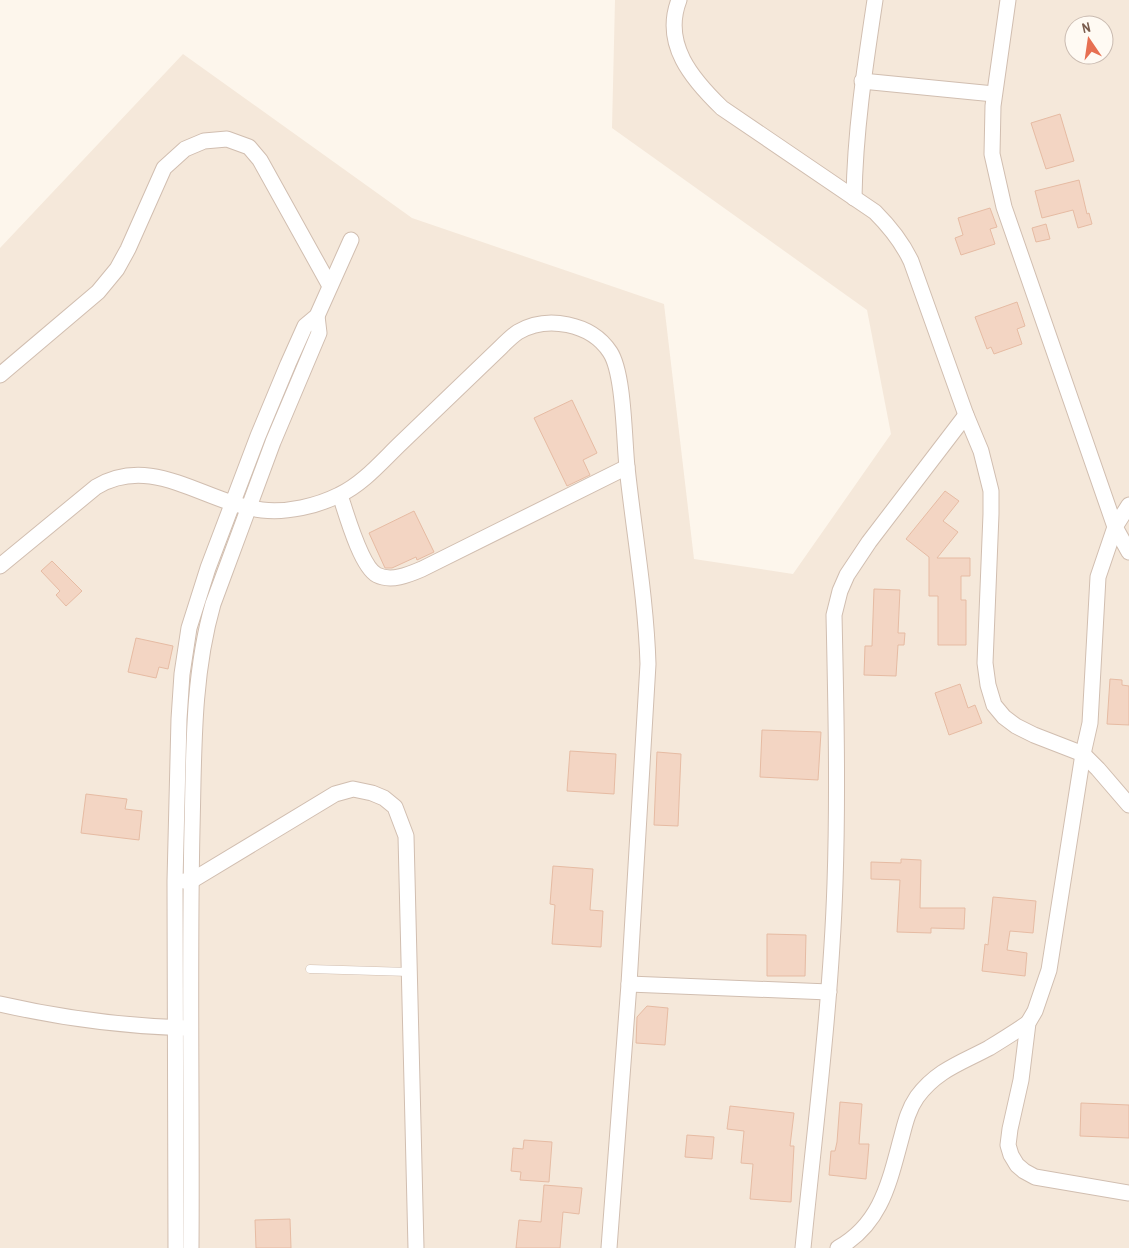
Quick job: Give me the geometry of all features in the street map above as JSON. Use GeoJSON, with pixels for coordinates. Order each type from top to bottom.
{"type":"FeatureCollection","features":[{"type":"Feature","properties":{"kind":"street"},"geometry":{"type":"LineString","coordinates":[[679,0],[674,28],[677,48],[688,70],[701,88],[722,108],[875,212],[902,243],[912,261],[966,415],[981,450],[990,491],[985,663],[988,685],[994,705],[1004,717],[1016,726],[1083,754],[1129,805]]}},
{"type":"Feature","properties":{"kind":"street"},"geometry":{"type":"LineString","coordinates":[[854,198],[854,162],[862,81],[875,0]]}},
{"type":"Feature","properties":{"kind":"street"},"geometry":{"type":"LineString","coordinates":[[1008,0],[992,106],[992,154],[1004,207],[1115,527],[1129,552]]}},
{"type":"Feature","properties":{"kind":"street"},"geometry":{"type":"LineString","coordinates":[[862,81],[994,94]]}},
{"type":"Feature","properties":{"kind":"street"},"geometry":{"type":"LineString","coordinates":[[0,375],[98,292],[117,269],[128,249],[164,168],[185,149],[204,141],[226,139],[249,147],[260,160],[330,286]]}},
{"type":"Feature","properties":{"kind":"street"},"geometry":{"type":"LineString","coordinates":[[176,1248],[175,881],[179,719],[182,674],[189,628],[208,568],[258,436],[305,326],[317,316],[351,240]]}},
{"type":"Feature","properties":{"kind":"street"},"geometry":{"type":"LineString","coordinates":[[191,1248],[191,881],[195,720],[199,667],[205,631],[213,604],[273,442],[319,333],[317,316]]}},
{"type":"Feature","properties":{"kind":"street"},"geometry":{"type":"LineString","coordinates":[[0,566],[96,487],[105,481],[132,474],[157,476],[233,503],[261,510],[279,511],[319,503],[340,495],[356,484],[518,332],[537,325],[558,323],[582,329],[600,338],[611,353],[618,380],[647,626],[648,664],[629,984],[609,1248]]}},
{"type":"Feature","properties":{"kind":"street"},"geometry":{"type":"LineString","coordinates":[[803,1248],[829,992],[835,884],[837,798],[834,615],[840,591],[847,575],[869,542],[966,415]]}},
{"type":"Feature","properties":{"kind":"street"},"geometry":{"type":"LineString","coordinates":[[340,495],[362,556],[370,569],[377,575],[389,578],[407,576],[627,467]]}},
{"type":"Feature","properties":{"kind":"street"},"geometry":{"type":"LineString","coordinates":[[1129,506],[1115,527],[1098,577],[1090,723],[1083,754],[1049,970],[1035,1011],[1028,1023],[1021,1080],[1008,1145],[1017,1165],[1035,1176],[1129,1193]]}},
{"type":"Feature","properties":{"kind":"street"},"geometry":{"type":"LineString","coordinates":[[175,881],[191,881],[335,794],[353,789],[372,793],[384,798],[395,807],[406,836],[416,1248]]}},
{"type":"Feature","properties":{"kind":"street"},"geometry":{"type":"LineString","coordinates":[[629,984],[829,992]]}},
{"type":"Feature","properties":{"kind":"street"},"geometry":{"type":"LineString","coordinates":[[0,1004],[72,1018],[124,1024],[191,1028]]}},
{"type":"Feature","properties":{"kind":"street"},"geometry":{"type":"LineString","coordinates":[[838,1248],[855,1236],[875,1214],[887,1188],[908,1113],[926,1086],[937,1075],[997,1043],[1028,1023]]}},
{"type":"Feature","properties":{"kind":"lane"},"geometry":{"type":"LineString","coordinates":[[310,969],[409,972]]}},
{"type":"Feature","properties":{"kind":"shaded area"},"geometry":{"type":"Polygon","coordinates":[[[615,0],[1129,0],[1129,1248],[0,1248],[0,248],[183,54],[412,218],[664,304],[694,559],[793,574],[891,434],[867,310],[612,128],[615,0]]]}},
{"type":"Feature","properties":{"kind":"building"},"geometry":{"type":"Polygon","coordinates":[[[1060,114],[1074,161],[1046,169],[1031,123],[1060,114]]]}},
{"type":"Feature","properties":{"kind":"building"},"geometry":{"type":"Polygon","coordinates":[[[1079,180],[1087,214],[1089,213],[1092,224],[1078,228],[1073,210],[1042,218],[1035,191],[1079,180]]]}},
{"type":"Feature","properties":{"kind":"building"},"geometry":{"type":"Polygon","coordinates":[[[990,208],[997,227],[990,229],[995,244],[961,255],[955,238],[963,235],[958,218],[990,208]]]}},
{"type":"Feature","properties":{"kind":"building"},"geometry":{"type":"Polygon","coordinates":[[[1046,224],[1050,239],[1036,242],[1032,228],[1046,224]]]}},
{"type":"Feature","properties":{"kind":"building"},"geometry":{"type":"Polygon","coordinates":[[[1017,302],[1025,326],[1017,329],[1022,344],[994,354],[991,347],[987,349],[975,317],[1017,302]]]}},
{"type":"Feature","properties":{"kind":"building"},"geometry":{"type":"Polygon","coordinates":[[[572,400],[597,453],[583,460],[590,475],[567,486],[534,418],[572,400]]]}},
{"type":"Feature","properties":{"kind":"building"},"geometry":{"type":"Polygon","coordinates":[[[945,491],[959,501],[943,521],[958,532],[937,558],[970,558],[970,576],[961,576],[961,600],[966,600],[966,645],[938,645],[938,596],[929,596],[929,557],[906,539],[945,491]]]}},
{"type":"Feature","properties":{"kind":"building"},"geometry":{"type":"Polygon","coordinates":[[[414,511],[434,552],[417,560],[416,557],[392,568],[385,568],[369,533],[414,511]]]}},
{"type":"Feature","properties":{"kind":"building"},"geometry":{"type":"Polygon","coordinates":[[[52,561],[82,591],[66,606],[56,595],[60,591],[41,571],[52,561]]]}},
{"type":"Feature","properties":{"kind":"building"},"geometry":{"type":"Polygon","coordinates":[[[874,589],[900,590],[898,633],[905,633],[904,645],[898,645],[896,676],[864,675],[865,646],[872,646],[874,589]]]}},
{"type":"Feature","properties":{"kind":"building"},"geometry":{"type":"Polygon","coordinates":[[[136,638],[173,646],[168,669],[159,667],[156,678],[128,672],[136,638]]]}},
{"type":"Feature","properties":{"kind":"building"},"geometry":{"type":"Polygon","coordinates":[[[1110,679],[1122,680],[1122,685],[1129,686],[1129,725],[1107,724],[1110,679]]]}},
{"type":"Feature","properties":{"kind":"building"},"geometry":{"type":"Polygon","coordinates":[[[960,684],[968,708],[975,705],[982,723],[949,735],[935,693],[960,684]]]}},
{"type":"Feature","properties":{"kind":"building"},"geometry":{"type":"Polygon","coordinates":[[[762,730],[821,732],[818,780],[760,777],[762,730]]]}},
{"type":"Feature","properties":{"kind":"building"},"geometry":{"type":"Polygon","coordinates":[[[570,751],[616,754],[614,794],[567,791],[570,751]]]}},
{"type":"Feature","properties":{"kind":"building"},"geometry":{"type":"Polygon","coordinates":[[[657,752],[681,754],[678,826],[654,825],[657,752]]]}},
{"type":"Feature","properties":{"kind":"building"},"geometry":{"type":"Polygon","coordinates":[[[86,794],[127,799],[125,809],[142,811],[139,840],[81,833],[86,794]]]}},
{"type":"Feature","properties":{"kind":"building"},"geometry":{"type":"Polygon","coordinates":[[[901,859],[921,860],[920,908],[965,908],[964,929],[931,928],[931,933],[897,932],[900,880],[871,879],[871,862],[901,863],[901,859]]]}},
{"type":"Feature","properties":{"kind":"building"},"geometry":{"type":"Polygon","coordinates":[[[553,866],[593,869],[590,910],[603,911],[601,947],[552,944],[555,905],[550,904],[553,866]]]}},
{"type":"Feature","properties":{"kind":"building"},"geometry":{"type":"Polygon","coordinates":[[[993,897],[1036,901],[1033,933],[1010,931],[1007,950],[1027,953],[1025,976],[982,971],[985,944],[988,945],[993,897]]]}},
{"type":"Feature","properties":{"kind":"building"},"geometry":{"type":"Polygon","coordinates":[[[767,934],[806,935],[805,976],[767,976],[767,934]]]}},
{"type":"Feature","properties":{"kind":"building"},"geometry":{"type":"Polygon","coordinates":[[[647,1006],[668,1008],[665,1045],[636,1043],[637,1017],[647,1006]]]}},
{"type":"Feature","properties":{"kind":"building"},"geometry":{"type":"Polygon","coordinates":[[[840,1102],[862,1104],[859,1144],[869,1144],[866,1179],[829,1175],[831,1151],[835,1151],[837,1142],[840,1102]]]}},
{"type":"Feature","properties":{"kind":"building"},"geometry":{"type":"Polygon","coordinates":[[[1081,1103],[1129,1105],[1129,1138],[1080,1136],[1081,1103]]]}},
{"type":"Feature","properties":{"kind":"building"},"geometry":{"type":"Polygon","coordinates":[[[730,1106],[794,1113],[790,1146],[794,1146],[791,1202],[750,1199],[753,1164],[741,1163],[744,1131],[727,1129],[730,1106]]]}},
{"type":"Feature","properties":{"kind":"building"},"geometry":{"type":"Polygon","coordinates":[[[687,1135],[714,1137],[712,1159],[685,1157],[687,1135]]]}},
{"type":"Feature","properties":{"kind":"building"},"geometry":{"type":"Polygon","coordinates":[[[524,1140],[552,1142],[549,1182],[520,1180],[521,1172],[511,1171],[513,1148],[523,1149],[524,1140]]]}},
{"type":"Feature","properties":{"kind":"building"},"geometry":{"type":"Polygon","coordinates":[[[544,1185],[582,1188],[579,1214],[563,1212],[560,1248],[516,1248],[519,1220],[541,1222],[544,1185]]]}},
{"type":"Feature","properties":{"kind":"building"},"geometry":{"type":"Polygon","coordinates":[[[290,1219],[291,1248],[256,1248],[255,1220],[290,1219]]]}}]}
